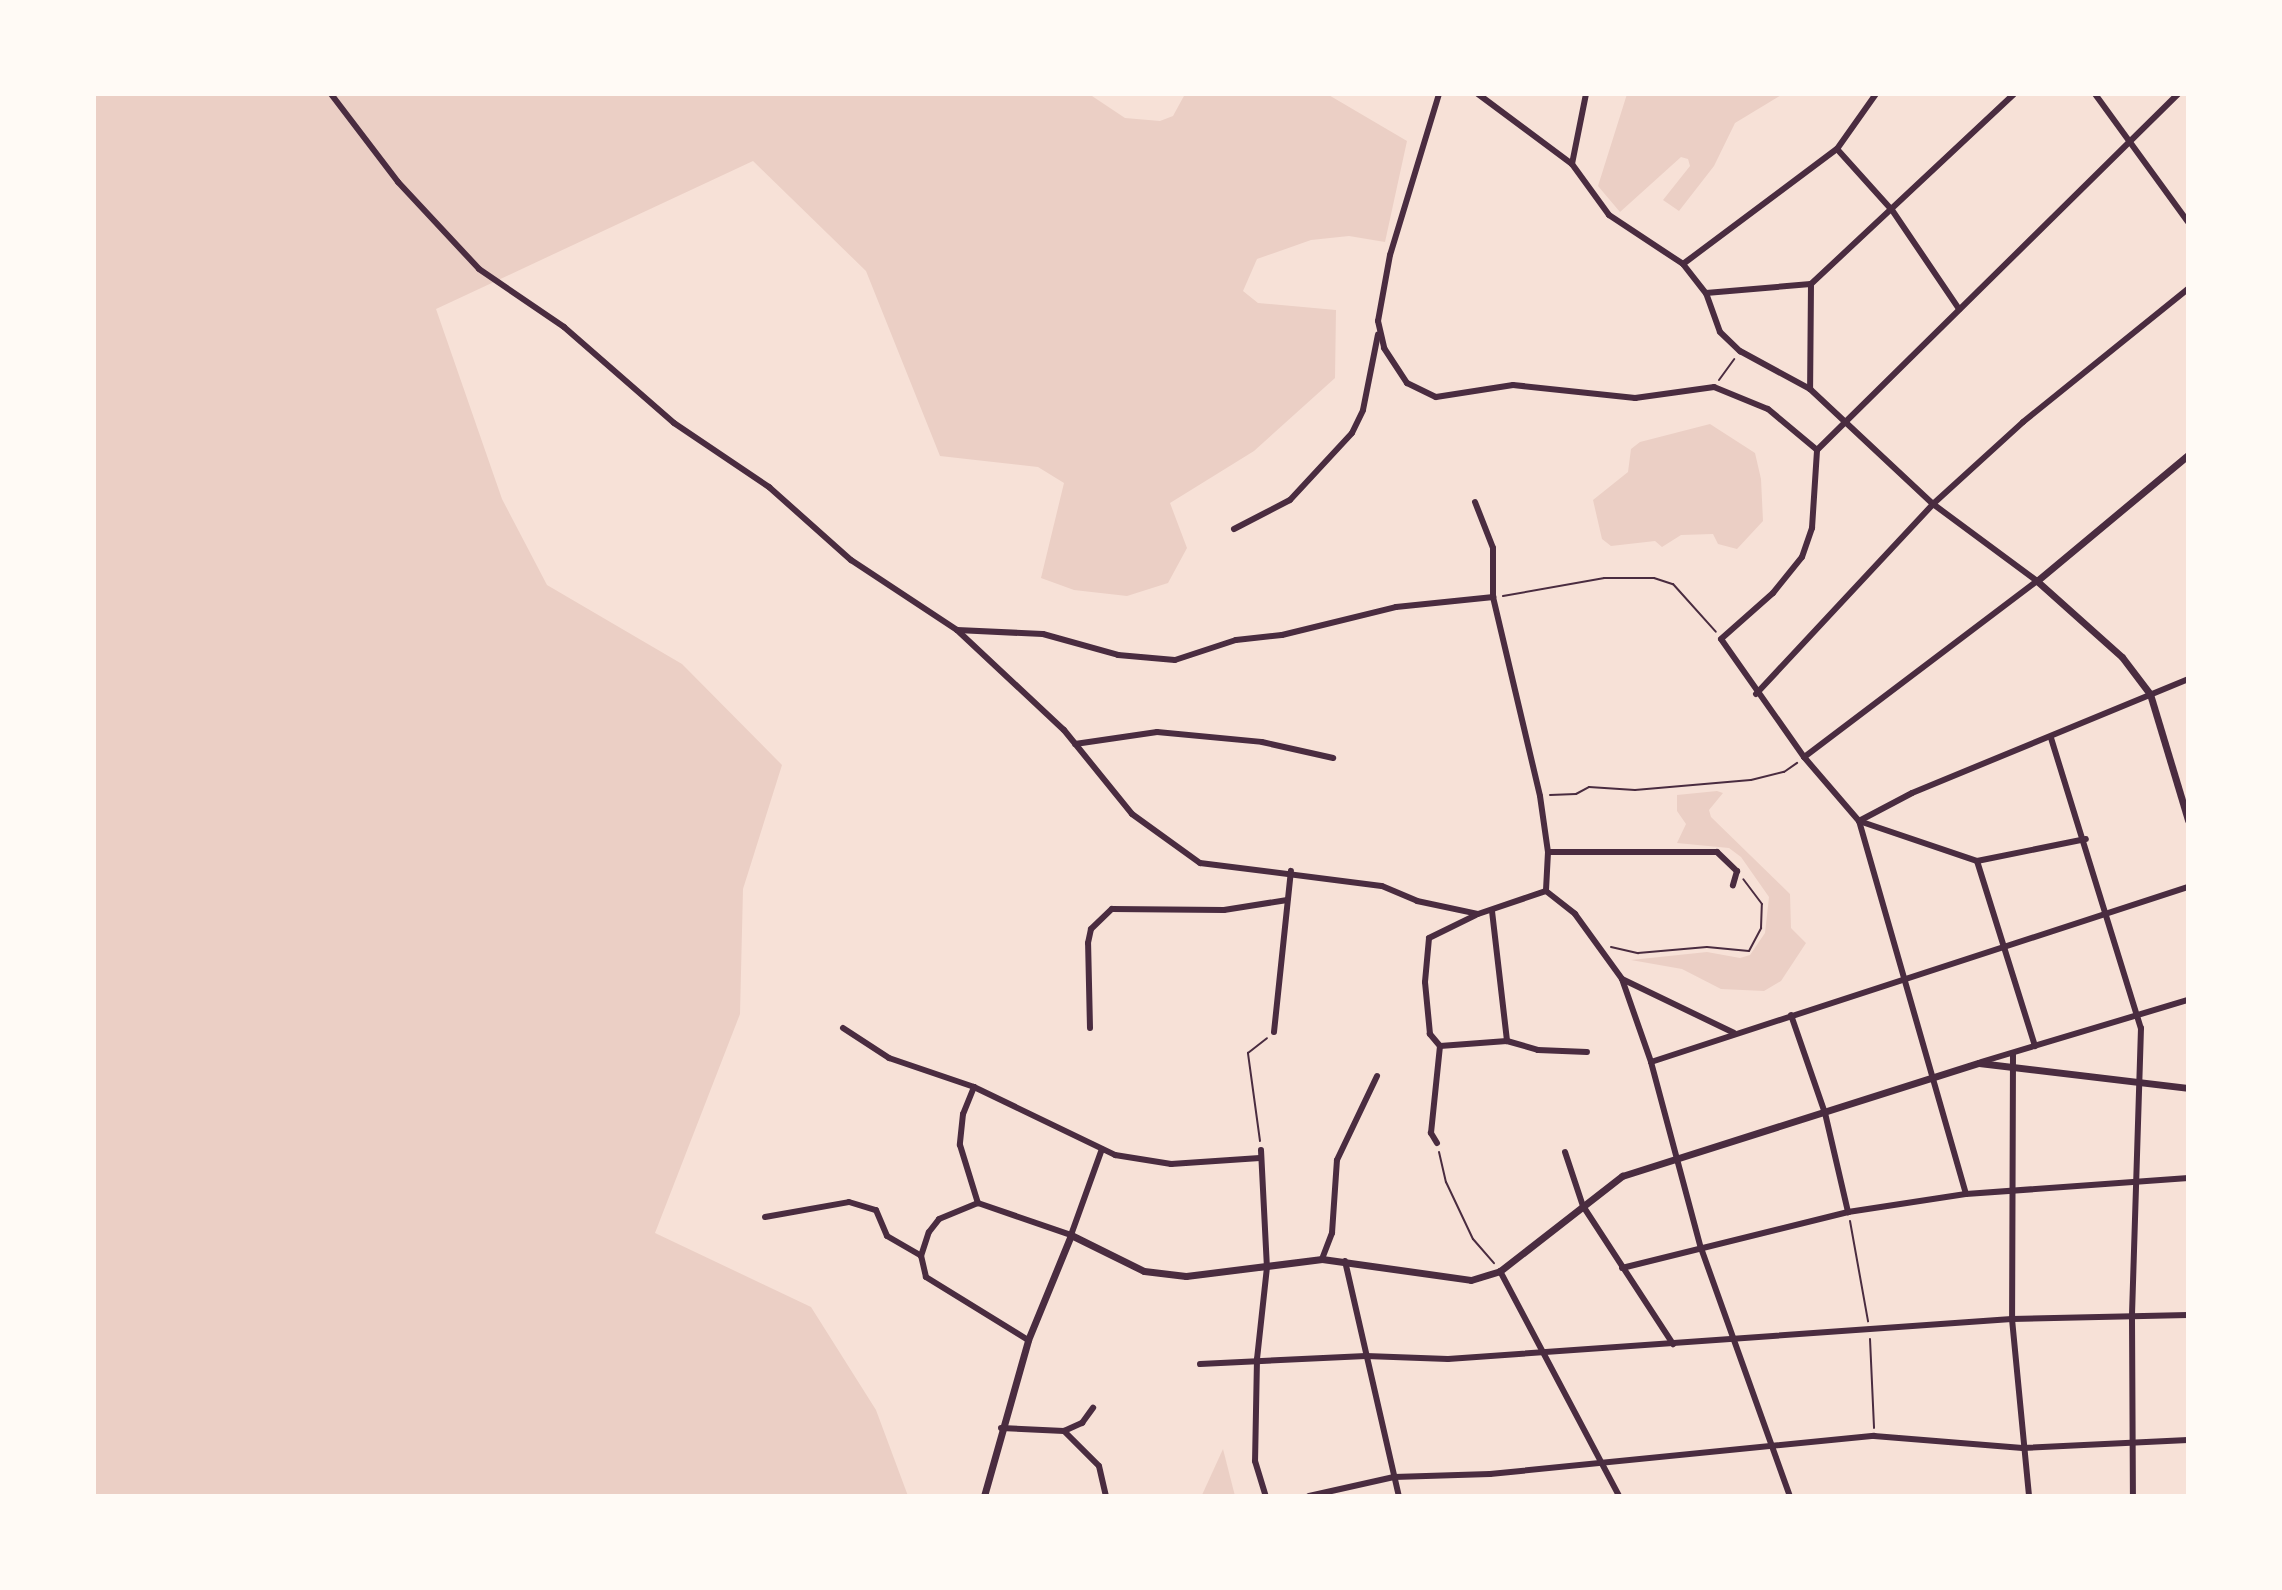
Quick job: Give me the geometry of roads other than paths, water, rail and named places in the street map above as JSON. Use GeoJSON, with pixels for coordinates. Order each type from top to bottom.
{"type":"FeatureCollection","features":[{"type":"Feature","properties":{"kind":"street"},"geometry":{"type":"LineString","coordinates":[[331,94],[398,182],[479,269],[564,327],[674,423],[769,487],[851,560],[957,630],[1075,744],[1132,814],[1200,863],[1291,871],[1382,886],[1417,901],[1478,914]]}},
{"type":"Feature","properties":{"kind":"street"},"geometry":{"type":"LineString","coordinates":[[1234,529],[1290,500],[1352,433],[1363,410],[1390,255],[1439,94]]}},
{"type":"Feature","properties":{"kind":"street"},"geometry":{"type":"LineString","coordinates":[[1478,94],[1572,164],[1609,215],[1683,264],[1706,293],[1720,332],[1740,351],[1810,389],[1933,504],[2037,581],[2122,657],[2150,694],[2188,820]]}},
{"type":"Feature","properties":{"kind":"street"},"geometry":{"type":"LineString","coordinates":[[1572,164],[1586,94]]}},
{"type":"Feature","properties":{"kind":"street"},"geometry":{"type":"LineString","coordinates":[[1683,264],[1837,149],[1876,94]]}},
{"type":"Feature","properties":{"kind":"street"},"geometry":{"type":"LineString","coordinates":[[1706,293],[1811,284],[2014,94]]}},
{"type":"Feature","properties":{"kind":"street"},"geometry":{"type":"LineString","coordinates":[[2095,94],[2188,222]]}},
{"type":"Feature","properties":{"kind":"street"},"geometry":{"type":"LineString","coordinates":[[1966,1194],[1859,821],[1804,757],[1756,694],[1721,639],[1773,593],[1802,557],[1812,528],[1817,450],[1846,425],[2178,94]]}},
{"type":"Feature","properties":{"kind":"street"},"geometry":{"type":"LineString","coordinates":[[1837,149],[1892,210],[1959,309]]}},
{"type":"Feature","properties":{"kind":"street"},"geometry":{"type":"LineString","coordinates":[[1810,389],[1811,284]]}},
{"type":"Feature","properties":{"kind":"street"},"geometry":{"type":"LineString","coordinates":[[1756,694],[1933,504],[2023,422],[2188,289]]}},
{"type":"Feature","properties":{"kind":"street"},"geometry":{"type":"LineString","coordinates":[[1378,334],[1407,383],[1436,397],[1513,385],[1635,398],[1714,387],[1768,409],[1817,450]]}},
{"type":"Feature","properties":{"kind":"street"},"geometry":{"type":"LineString","coordinates":[[1804,757],[2037,581],[2188,455]]}},
{"type":"Feature","properties":{"kind":"street"},"geometry":{"type":"LineString","coordinates":[[1475,502],[1493,548],[1493,597],[1540,796],[1548,852],[1546,891]]}},
{"type":"Feature","properties":{"kind":"street"},"geometry":{"type":"LineString","coordinates":[[957,630],[1043,634],[1118,655],[1175,660],[1236,640],[1282,635],[1396,607],[1493,597]]}},
{"type":"Feature","properties":{"kind":"street"},"geometry":{"type":"LineString","coordinates":[[1859,821],[1912,793],[2188,679]]}},
{"type":"Feature","properties":{"kind":"street"},"geometry":{"type":"LineString","coordinates":[[1075,744],[1157,732],[1262,742],[1333,758]]}},
{"type":"Feature","properties":{"kind":"street"},"geometry":{"type":"LineString","coordinates":[[2051,738],[2086,839],[2103,913],[2137,1016],[2132,1318],[2133,1496]]}},
{"type":"Feature","properties":{"kind":"street"},"geometry":{"type":"LineString","coordinates":[[1859,821],[1977,861],[2086,839]]}},
{"type":"Feature","properties":{"kind":"street"},"geometry":{"type":"LineString","coordinates":[[1548,852],[1683,855],[1703,850],[1727,858],[1737,871],[1733,885]]}},
{"type":"Feature","properties":{"kind":"street"},"geometry":{"type":"LineString","coordinates":[[1977,861],[2035,1046]]}},
{"type":"Feature","properties":{"kind":"street"},"geometry":{"type":"LineString","coordinates":[[1274,1032],[1291,871]]}},
{"type":"Feature","properties":{"kind":"street"},"geometry":{"type":"LineString","coordinates":[[1651,1062],[1904,977],[2188,887]]}},
{"type":"Feature","properties":{"kind":"street"},"geometry":{"type":"LineString","coordinates":[[1437,1143],[1431,1133],[1440,1046],[1430,1034],[1426,995],[1429,938],[1478,914],[1546,891]]}},
{"type":"Feature","properties":{"kind":"street"},"geometry":{"type":"LineString","coordinates":[[1546,891],[1575,914],[1602,945],[1622,979],[1651,1062],[1701,1248],[1737,1342],[1768,1447],[1790,1496]]}},
{"type":"Feature","properties":{"kind":"street"},"geometry":{"type":"LineString","coordinates":[[1090,1028],[1088,943],[1104,914],[1119,906],[1224,910],[1287,900]]}},
{"type":"Feature","properties":{"kind":"street"},"geometry":{"type":"LineString","coordinates":[[1492,911],[1507,1041]]}},
{"type":"Feature","properties":{"kind":"street"},"geometry":{"type":"LineString","coordinates":[[1622,979],[1734,1033]]}},
{"type":"Feature","properties":{"kind":"street"},"geometry":{"type":"LineString","coordinates":[[1028,1340],[934,1285],[922,1268],[921,1256],[939,1219],[978,1203],[1071,1235],[1144,1271],[1186,1276],[1322,1259],[1471,1280],[1500,1271],[1622,1176],[1676,1155],[1825,1113],[1931,1077],[2188,1000]]}},
{"type":"Feature","properties":{"kind":"street"},"geometry":{"type":"LineString","coordinates":[[1791,1015],[1825,1113],[1848,1212]]}},
{"type":"Feature","properties":{"kind":"street"},"geometry":{"type":"LineString","coordinates":[[843,1028],[889,1058],[974,1087],[1102,1149],[1171,1164],[1260,1158]]}},
{"type":"Feature","properties":{"kind":"street"},"geometry":{"type":"LineString","coordinates":[[1440,1046],[1507,1041],[1538,1050],[1587,1052]]}},
{"type":"Feature","properties":{"kind":"street"},"geometry":{"type":"LineString","coordinates":[[2013,1053],[2009,1192],[2012,1319],[2029,1496]]}},
{"type":"Feature","properties":{"kind":"street"},"geometry":{"type":"LineString","coordinates":[[1979,1063],[2138,1078],[2188,1088]]}},
{"type":"Feature","properties":{"kind":"street"},"geometry":{"type":"LineString","coordinates":[[1322,1259],[1332,1233],[1337,1160],[1377,1076]]}},
{"type":"Feature","properties":{"kind":"street"},"geometry":{"type":"LineString","coordinates":[[974,1087],[963,1114],[960,1145],[978,1203]]}},
{"type":"Feature","properties":{"kind":"street"},"geometry":{"type":"LineString","coordinates":[[984,1496],[1028,1340],[1102,1149]]}},
{"type":"Feature","properties":{"kind":"street"},"geometry":{"type":"LineString","coordinates":[[1261,1150],[1267,1267],[1257,1359],[1255,1461],[1266,1496]]}},
{"type":"Feature","properties":{"kind":"street"},"geometry":{"type":"LineString","coordinates":[[1565,1152],[1583,1206],[1673,1344]]}},
{"type":"Feature","properties":{"kind":"street"},"geometry":{"type":"LineString","coordinates":[[1622,1268],[1848,1212],[1966,1194],[2188,1178]]}},
{"type":"Feature","properties":{"kind":"street"},"geometry":{"type":"LineString","coordinates":[[765,1217],[849,1202],[876,1210],[887,1236],[921,1256]]}},
{"type":"Feature","properties":{"kind":"street"},"geometry":{"type":"LineString","coordinates":[[1345,1261],[1399,1496]]}},
{"type":"Feature","properties":{"kind":"street"},"geometry":{"type":"LineString","coordinates":[[1500,1271],[1605,1462],[1619,1496]]}},
{"type":"Feature","properties":{"kind":"street"},"geometry":{"type":"LineString","coordinates":[[1200,1364],[1257,1359],[1545,1354],[2012,1319],[2188,1315]]}},
{"type":"Feature","properties":{"kind":"street"},"geometry":{"type":"LineString","coordinates":[[1001,1428],[1064,1431],[1082,1423],[1093,1408]]}},
{"type":"Feature","properties":{"kind":"street"},"geometry":{"type":"LineString","coordinates":[[1064,1431],[1091,1454],[1106,1496]]}},
{"type":"Feature","properties":{"kind":"street"},"geometry":{"type":"LineString","coordinates":[[1309,1496],[1394,1477],[1490,1474],[1874,1436],[2023,1448],[2188,1440]]}}]}
